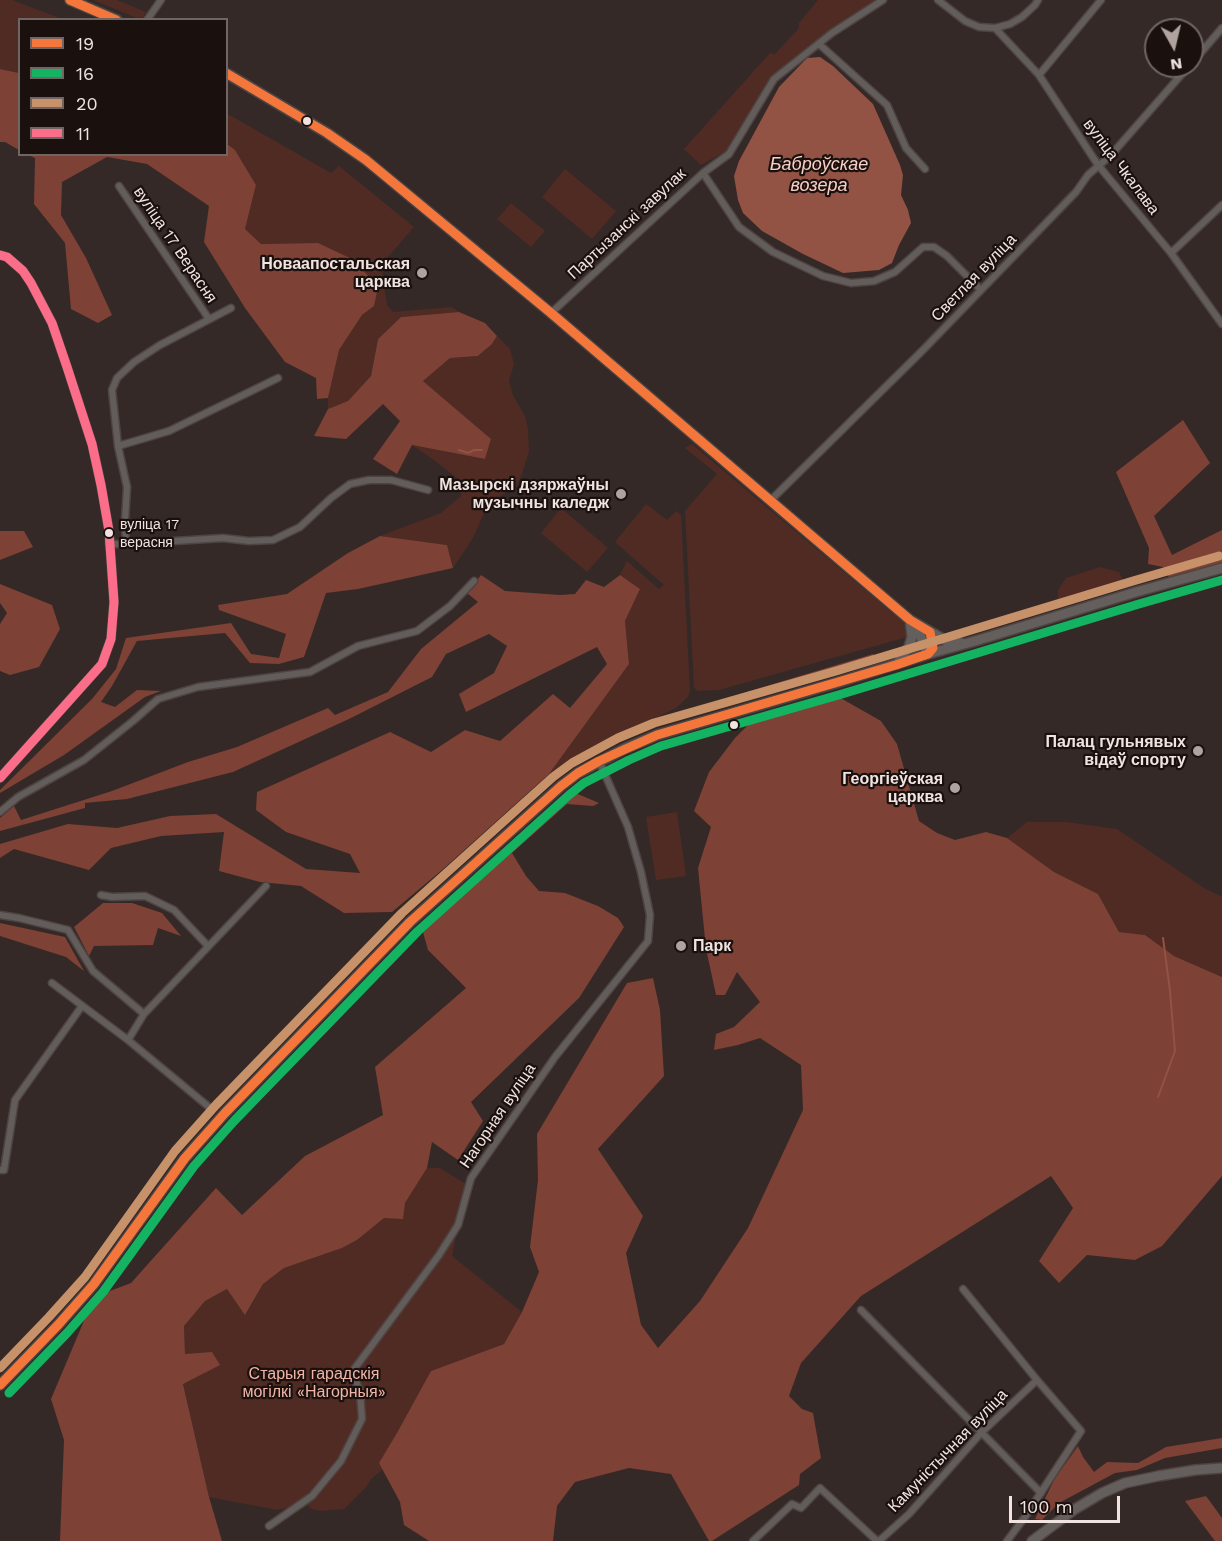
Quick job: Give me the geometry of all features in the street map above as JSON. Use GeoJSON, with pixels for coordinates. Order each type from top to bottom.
{"type":"FeatureCollection","features":[{"type":"Feature","properties":{"kind":"main road"},"geometry":{"type":"LineString","coordinates":[[70,0],[112,18]]}},
{"type":"Feature","properties":{"kind":"main road"},"geometry":{"type":"LineString","coordinates":[[228,74],[355,151],[551,313],[910,620],[947,641],[966,643]]}},
{"type":"Feature","properties":{"kind":"main road"},"geometry":{"type":"LineString","coordinates":[[0,1385],[94,1284],[185,1158],[233,1104],[410,922],[578,773],[624,748],[657,735],[1222,568]]}},
{"type":"Feature","properties":{"kind":"main road"},"geometry":{"type":"LineString","coordinates":[[910,620],[920,635],[928,654]]}},
{"type":"Feature","properties":{"kind":"main road"},"geometry":{"type":"LineString","coordinates":[[896,664],[909,647],[912,637],[910,620]]}},
{"type":"Feature","properties":{"kind":"main road"},"geometry":{"type":"LineString","coordinates":[[928,654],[933,648],[930,632]]}},
{"type":"Feature","properties":{"kind":"main road"},"geometry":{"type":"LineString","coordinates":[[1032,1541],[1075,1509],[1125,1483],[1195,1470],[1222,1468]]}},
{"type":"Feature","properties":{"kind":"street"},"geometry":{"type":"LineString","coordinates":[[148,18],[161,0]]}},
{"type":"Feature","properties":{"kind":"street"},"geometry":{"type":"LineString","coordinates":[[703,173],[729,154],[774,79],[832,33],[883,0]]}},
{"type":"Feature","properties":{"kind":"street"},"geometry":{"type":"LineString","coordinates":[[938,0],[965,21],[980,27],[995,28],[1010,24],[1022,17],[1038,0]]}},
{"type":"Feature","properties":{"kind":"street"},"geometry":{"type":"LineString","coordinates":[[1039,75],[1101,0]]}},
{"type":"Feature","properties":{"kind":"street","name":"вуліца Чкалава"},"geometry":{"type":"LineString","coordinates":[[995,28],[1039,75],[1098,165],[1171,253],[1222,324]]}},
{"type":"Feature","properties":{"kind":"street"},"geometry":{"type":"LineString","coordinates":[[1204,49],[1222,28]]}},
{"type":"Feature","properties":{"kind":"street"},"geometry":{"type":"LineString","coordinates":[[819,44],[887,105],[906,148],[925,169]]}},
{"type":"Feature","properties":{"kind":"street","name":"Светлая вуліца"},"geometry":{"type":"LineString","coordinates":[[771,501],[924,349],[1076,192],[1088,175],[1111,155],[1178,78]]}},
{"type":"Feature","properties":{"kind":"street","name":"Партызанскі завулак"},"geometry":{"type":"LineString","coordinates":[[551,313],[703,173],[739,227],[773,252],[823,276],[850,283],[874,281],[896,272],[923,247],[934,247],[947,256],[981,290]]}},
{"type":"Feature","properties":{"kind":"street","name":"вуліца 17 Верасня"},"geometry":{"type":"LineString","coordinates":[[119,186],[209,319]]}},
{"type":"Feature","properties":{"kind":"street"},"geometry":{"type":"LineString","coordinates":[[1171,253],[1222,205]]}},
{"type":"Feature","properties":{"kind":"street"},"geometry":{"type":"LineString","coordinates":[[0,255],[7,257],[23,271],[52,322],[92,444],[109,531],[114,602],[111,639],[102,664],[0,778]]}},
{"type":"Feature","properties":{"kind":"street","name":"вуліца 17 Верасня"},"geometry":{"type":"LineString","coordinates":[[126,543],[124,521],[127,487],[118,446],[112,390],[117,378],[134,362],[160,345],[231,308]]}},
{"type":"Feature","properties":{"kind":"street"},"geometry":{"type":"LineString","coordinates":[[118,446],[169,432],[278,378]]}},
{"type":"Feature","properties":{"kind":"street"},"geometry":{"type":"LineString","coordinates":[[109,544],[223,538],[249,541],[273,540],[300,527],[350,484],[369,480],[392,480],[428,490]]}},
{"type":"Feature","properties":{"kind":"street"},"geometry":{"type":"LineString","coordinates":[[0,813],[18,797],[84,760],[158,699],[198,687],[310,672],[358,646],[417,631],[450,606],[474,581]]}},
{"type":"Feature","properties":{"kind":"street","name":"Нагорная вуліца"},"geometry":{"type":"LineString","coordinates":[[269,1526],[312,1496],[341,1461],[362,1419],[360,1391],[352,1372],[452,1235],[458,1225],[471,1178],[477,1169],[555,1057],[648,941],[650,915],[641,872],[628,827],[599,761]]}},
{"type":"Feature","properties":{"kind":"street"},"geometry":{"type":"LineString","coordinates":[[128,1040],[144,1014],[266,886]]}},
{"type":"Feature","properties":{"kind":"street"},"geometry":{"type":"LineString","coordinates":[[101,895],[144,896],[174,910],[208,946]]}},
{"type":"Feature","properties":{"kind":"street"},"geometry":{"type":"LineString","coordinates":[[0,915],[68,930],[93,971],[144,1014]]}},
{"type":"Feature","properties":{"kind":"street"},"geometry":{"type":"LineString","coordinates":[[52,983],[128,1040],[209,1107]]}},
{"type":"Feature","properties":{"kind":"street"},"geometry":{"type":"LineString","coordinates":[[0,1170],[4,1170],[15,1100],[82,1006]]}},
{"type":"Feature","properties":{"kind":"street"},"geometry":{"type":"LineString","coordinates":[[963,1289],[1036,1380],[1081,1431],[1007,1541]]}},
{"type":"Feature","properties":{"kind":"street"},"geometry":{"type":"LineString","coordinates":[[861,1310],[1041,1493]]}},
{"type":"Feature","properties":{"kind":"street","name":"Камуністычная вуліца"},"geometry":{"type":"LineString","coordinates":[[878,1541],[909,1514],[981,1433],[1036,1380]]}},
{"type":"Feature","properties":{"kind":"street"},"geometry":{"type":"LineString","coordinates":[[753,1541],[792,1504],[801,1508],[820,1488],[878,1541]]}},
{"type":"Feature","properties":{"kind":"green space"},"geometry":{"type":"Polygon","coordinates":[[[0,0],[12,0],[59,18],[18,18],[18,73],[0,69],[0,0]]]}},
{"type":"Feature","properties":{"kind":"green space"},"geometry":{"type":"Polygon","coordinates":[[[93,0],[117,0],[146,12],[143,17],[137,18],[93,0]]]}},
{"type":"Feature","properties":{"kind":"green space"},"geometry":{"type":"Polygon","coordinates":[[[818,0],[877,0],[827,33],[771,77],[728,150],[701,165],[684,149],[770,53],[775,54],[799,28],[799,23],[818,0]]]}},
{"type":"Feature","properties":{"kind":"green space"},"geometry":{"type":"Polygon","coordinates":[[[228,114],[331,173],[339,166],[414,227],[381,265],[387,305],[393,312],[452,307],[459,312],[401,317],[378,339],[371,376],[348,401],[328,409],[328,398],[339,350],[362,315],[374,306],[318,243],[261,244],[245,229],[256,185],[235,150],[228,145],[228,114]]]}},
{"type":"Feature","properties":{"kind":"green space"},"geometry":{"type":"Polygon","coordinates":[[[565,169],[616,211],[592,239],[542,197],[565,169]]]}},
{"type":"Feature","properties":{"kind":"green space"},"geometry":{"type":"Polygon","coordinates":[[[511,203],[545,231],[531,247],[497,219],[511,203]]]}},
{"type":"Feature","properties":{"kind":"green space"},"geometry":{"type":"Polygon","coordinates":[[[497,336],[510,349],[514,364],[509,381],[513,395],[525,416],[529,451],[516,486],[488,504],[473,538],[453,568],[447,545],[380,536],[441,513],[461,496],[458,479],[412,445],[485,459],[491,439],[423,381],[450,358],[479,356],[497,336]]]}},
{"type":"Feature","properties":{"kind":"green space"},"geometry":{"type":"Polygon","coordinates":[[[692,444],[903,622],[907,637],[719,690],[698,691],[694,688],[685,511],[717,474],[685,448],[692,444]]]}},
{"type":"Feature","properties":{"kind":"green space"},"geometry":{"type":"Polygon","coordinates":[[[646,504],[667,520],[676,511],[681,515],[690,691],[688,697],[676,708],[588,753],[543,786],[539,784],[549,774],[629,664],[625,621],[640,589],[620,575],[627,561],[659,589],[664,585],[615,542],[646,504]]]}},
{"type":"Feature","properties":{"kind":"green space"},"geometry":{"type":"Polygon","coordinates":[[[561,508],[608,548],[587,572],[541,533],[561,508]]]}},
{"type":"Feature","properties":{"kind":"green space"},"geometry":{"type":"Polygon","coordinates":[[[1100,567],[1119,572],[1123,580],[1122,588],[1066,604],[1058,599],[1058,590],[1066,578],[1100,567]]]}},
{"type":"Feature","properties":{"kind":"green space"},"geometry":{"type":"Polygon","coordinates":[[[677,812],[686,876],[656,880],[646,817],[677,812]]]}},
{"type":"Feature","properties":{"kind":"green space"},"geometry":{"type":"Polygon","coordinates":[[[1027,822],[1066,822],[1117,829],[1204,888],[1222,897],[1222,977],[1174,956],[1145,935],[1119,932],[1098,894],[1054,872],[1007,838],[1027,822]]]}},
{"type":"Feature","properties":{"kind":"green space","name":"Старыя гарадскія могілкі «Нагорныя»"},"geometry":{"type":"Polygon","coordinates":[[[427,1168],[440,1168],[466,1184],[452,1256],[522,1312],[504,1344],[431,1371],[396,1458],[371,1479],[344,1509],[321,1511],[312,1509],[306,1504],[277,1510],[209,1497],[183,1383],[219,1365],[185,1354],[184,1326],[205,1301],[227,1289],[246,1314],[263,1284],[284,1268],[342,1248],[357,1240],[405,1203],[427,1168]]]}},
{"type":"Feature","properties":{"kind":"shaded area"},"geometry":{"type":"Polygon","coordinates":[[[0,69],[18,73],[18,149],[5,142],[0,142],[0,69]]]}},
{"type":"Feature","properties":{"kind":"shaded area"},"geometry":{"type":"Polygon","coordinates":[[[228,145],[235,150],[256,185],[245,229],[261,244],[318,243],[354,260],[378,287],[374,306],[362,315],[339,350],[328,398],[317,399],[316,378],[285,362],[245,308],[204,242],[209,206],[147,164],[107,157],[62,182],[61,215],[86,258],[112,315],[98,323],[71,309],[65,243],[34,204],[35,158],[30,156],[228,156],[228,145]]]}},
{"type":"Feature","properties":{"kind":"shaded area"},"geometry":{"type":"Polygon","coordinates":[[[459,312],[485,323],[497,336],[492,344],[478,356],[450,358],[423,381],[491,439],[485,459],[412,445],[397,474],[373,459],[400,421],[383,404],[346,439],[314,436],[328,409],[348,401],[371,376],[378,339],[401,317],[459,312]]]}},
{"type":"Feature","properties":{"kind":"shaded area"},"geometry":{"type":"Polygon","coordinates":[[[1183,420],[1210,463],[1154,516],[1172,555],[1222,530],[1222,564],[1170,579],[1163,567],[1148,564],[1149,548],[1116,472],[1183,420]]]}},
{"type":"Feature","properties":{"kind":"shaded area"},"geometry":{"type":"Polygon","coordinates":[[[0,531],[24,531],[33,547],[0,560],[0,531]]]}},
{"type":"Feature","properties":{"kind":"shaded area"},"geometry":{"type":"Polygon","coordinates":[[[380,536],[447,545],[453,568],[358,589],[326,593],[304,657],[279,664],[250,663],[225,633],[137,641],[101,702],[115,707],[137,690],[161,691],[145,697],[64,755],[0,793],[0,790],[92,699],[116,669],[126,638],[231,623],[251,654],[279,658],[286,634],[219,610],[218,605],[287,594],[348,553],[380,536]]]}},
{"type":"Feature","properties":{"kind":"shaded area"},"geometry":{"type":"Polygon","coordinates":[[[481,575],[505,591],[560,595],[575,594],[586,580],[604,587],[620,575],[640,589],[625,621],[629,664],[549,774],[392,912],[344,913],[301,886],[260,882],[219,871],[224,832],[161,836],[111,848],[89,870],[14,849],[0,858],[0,844],[68,824],[117,828],[170,816],[216,814],[306,869],[360,873],[350,854],[286,832],[256,810],[257,792],[390,732],[431,752],[465,730],[500,741],[553,694],[570,708],[607,664],[597,647],[466,712],[459,694],[494,673],[507,646],[489,634],[446,654],[432,677],[349,719],[233,772],[127,799],[85,803],[85,808],[0,831],[0,818],[14,806],[21,820],[112,791],[188,762],[237,747],[328,708],[335,715],[388,692],[421,649],[478,602],[467,593],[481,575]]]}},
{"type":"Feature","properties":{"kind":"shaded area"},"geometry":{"type":"Polygon","coordinates":[[[0,584],[52,605],[60,629],[39,667],[10,675],[0,671],[0,624],[7,613],[0,603],[0,584]]]}},
{"type":"Feature","properties":{"kind":"shaded area"},"geometry":{"type":"Polygon","coordinates":[[[873,654],[878,660],[722,708],[720,700],[873,654]]]}},
{"type":"Feature","properties":{"kind":"shaded area"},"geometry":{"type":"Polygon","coordinates":[[[837,696],[881,721],[897,744],[919,821],[937,833],[955,840],[986,832],[1007,838],[1054,872],[1098,894],[1119,932],[1145,935],[1174,956],[1222,977],[1222,1176],[1162,1246],[1135,1260],[1087,1255],[1059,1283],[1039,1261],[1073,1208],[1051,1176],[861,1296],[801,1363],[789,1396],[802,1409],[813,1413],[821,1458],[800,1474],[799,1485],[712,1541],[709,1541],[671,1474],[629,1468],[575,1482],[557,1506],[553,1541],[429,1541],[404,1525],[400,1502],[379,1463],[431,1371],[504,1344],[522,1312],[539,1272],[530,1247],[538,1180],[537,1134],[627,983],[653,978],[660,1010],[664,1076],[598,1149],[643,1216],[626,1253],[641,1325],[658,1348],[700,1301],[748,1228],[803,1110],[801,1065],[760,1038],[714,1050],[716,1034],[734,1027],[760,1002],[737,972],[725,995],[716,995],[706,949],[698,868],[711,827],[694,811],[709,772],[735,738],[752,721],[837,696]]]}},
{"type":"Feature","properties":{"kind":"shaded area"},"geometry":{"type":"Polygon","coordinates":[[[573,792],[599,803],[593,806],[567,804],[512,853],[526,876],[539,891],[565,893],[598,906],[618,918],[624,927],[579,998],[471,1102],[483,1121],[458,1160],[432,1142],[427,1168],[405,1203],[403,1219],[384,1218],[357,1240],[342,1248],[284,1268],[263,1284],[245,1315],[227,1289],[205,1301],[184,1326],[185,1354],[212,1352],[220,1365],[183,1384],[209,1497],[222,1541],[60,1541],[64,1440],[51,1399],[94,1297],[131,1283],[216,1188],[242,1215],[305,1156],[383,1115],[375,1067],[466,988],[428,950],[421,925],[539,816],[573,792]]]}},
{"type":"Feature","properties":{"kind":"shaded area"},"geometry":{"type":"Polygon","coordinates":[[[103,903],[132,903],[162,913],[181,936],[158,928],[153,945],[94,946],[89,956],[74,927],[103,903]]]}},
{"type":"Feature","properties":{"kind":"shaded area"},"geometry":{"type":"Polygon","coordinates":[[[0,923],[65,937],[84,971],[66,957],[0,936],[0,923]]]}},
{"type":"Feature","properties":{"kind":"shaded area"},"geometry":{"type":"Polygon","coordinates":[[[1222,1438],[1222,1448],[1165,1458],[1137,1470],[1115,1473],[1059,1503],[1042,1520],[1035,1519],[1055,1478],[1078,1446],[1094,1472],[1107,1462],[1138,1463],[1166,1447],[1222,1438]]]}},
{"type":"Feature","properties":{"kind":"shaded area"},"geometry":{"type":"Polygon","coordinates":[[[1206,1496],[1222,1518],[1222,1541],[1215,1541],[1185,1501],[1206,1496]]]}},
{"type":"Feature","properties":{"kind":"water","name":"Баброўскае возера"},"geometry":{"type":"Polygon","coordinates":[[[820,57],[833,66],[873,104],[903,175],[901,195],[911,223],[892,263],[879,270],[843,273],[803,254],[762,231],[743,213],[738,200],[734,176],[739,161],[779,87],[807,58],[820,57]]]}},
{"type":"Feature","properties":{"kind":"waterway"},"geometry":{"type":"LineString","coordinates":[[459,450],[468,453],[482,450]]}},
{"type":"Feature","properties":{"kind":"waterway"},"geometry":{"type":"LineString","coordinates":[[1158,1097],[1175,1051],[1163,938]]}},
{"type":"Feature","properties":{"kind":"transit line","name":"19"},"geometry":{"type":"LineString","coordinates":[[70,0],[111,18]]}},
{"type":"Feature","properties":{"kind":"transit line","name":"19"},"geometry":{"type":"LineString","coordinates":[[0,1385],[94,1284],[185,1158],[225,1113],[410,922],[561,786],[599,761],[657,735],[896,665],[928,654],[933,648],[930,632],[910,620],[551,313],[366,160],[327,133],[228,74]]}},
{"type":"Feature","properties":{"kind":"transit line","name":"11"},"geometry":{"type":"LineString","coordinates":[[0,255],[7,257],[23,271],[31,283],[52,323],[67,367],[92,444],[101,485],[109,531],[114,602],[111,639],[102,664],[0,778]]}},
{"type":"Feature","properties":{"kind":"transit line","name":"20"},"geometry":{"type":"LineString","coordinates":[[0,1368],[85,1277],[175,1151],[216,1105],[402,913],[553,777],[572,763],[618,738],[654,723],[1219,556]]}},
{"type":"Feature","properties":{"kind":"transit line","name":"16"},"geometry":{"type":"LineString","coordinates":[[9,1393],[103,1292],[194,1166],[234,1121],[418,931],[584,783],[661,746],[1222,580]]}},
{"type":"Feature","properties":{"kind":"place","name":"Новаапостальская царква"},"geometry":{"type":"Point","coordinates":[422,273]}},
{"type":"Feature","properties":{"kind":"place","name":"Мазырскі дзяржаўны музычны каледж"},"geometry":{"type":"Point","coordinates":[621,494]}},
{"type":"Feature","properties":{"kind":"place","name":"вуліца 17 верасня"},"geometry":{"type":"Point","coordinates":[109,533]}},
{"type":"Feature","properties":{"kind":"place","name":"Палац гульнявых відаў спорту"},"geometry":{"type":"Point","coordinates":[1198,751]}},
{"type":"Feature","properties":{"kind":"place","name":"Георгіеўская царква"},"geometry":{"type":"Point","coordinates":[955,788]}},
{"type":"Feature","properties":{"kind":"place","name":"Парк"},"geometry":{"type":"Point","coordinates":[681,946]}}]}
